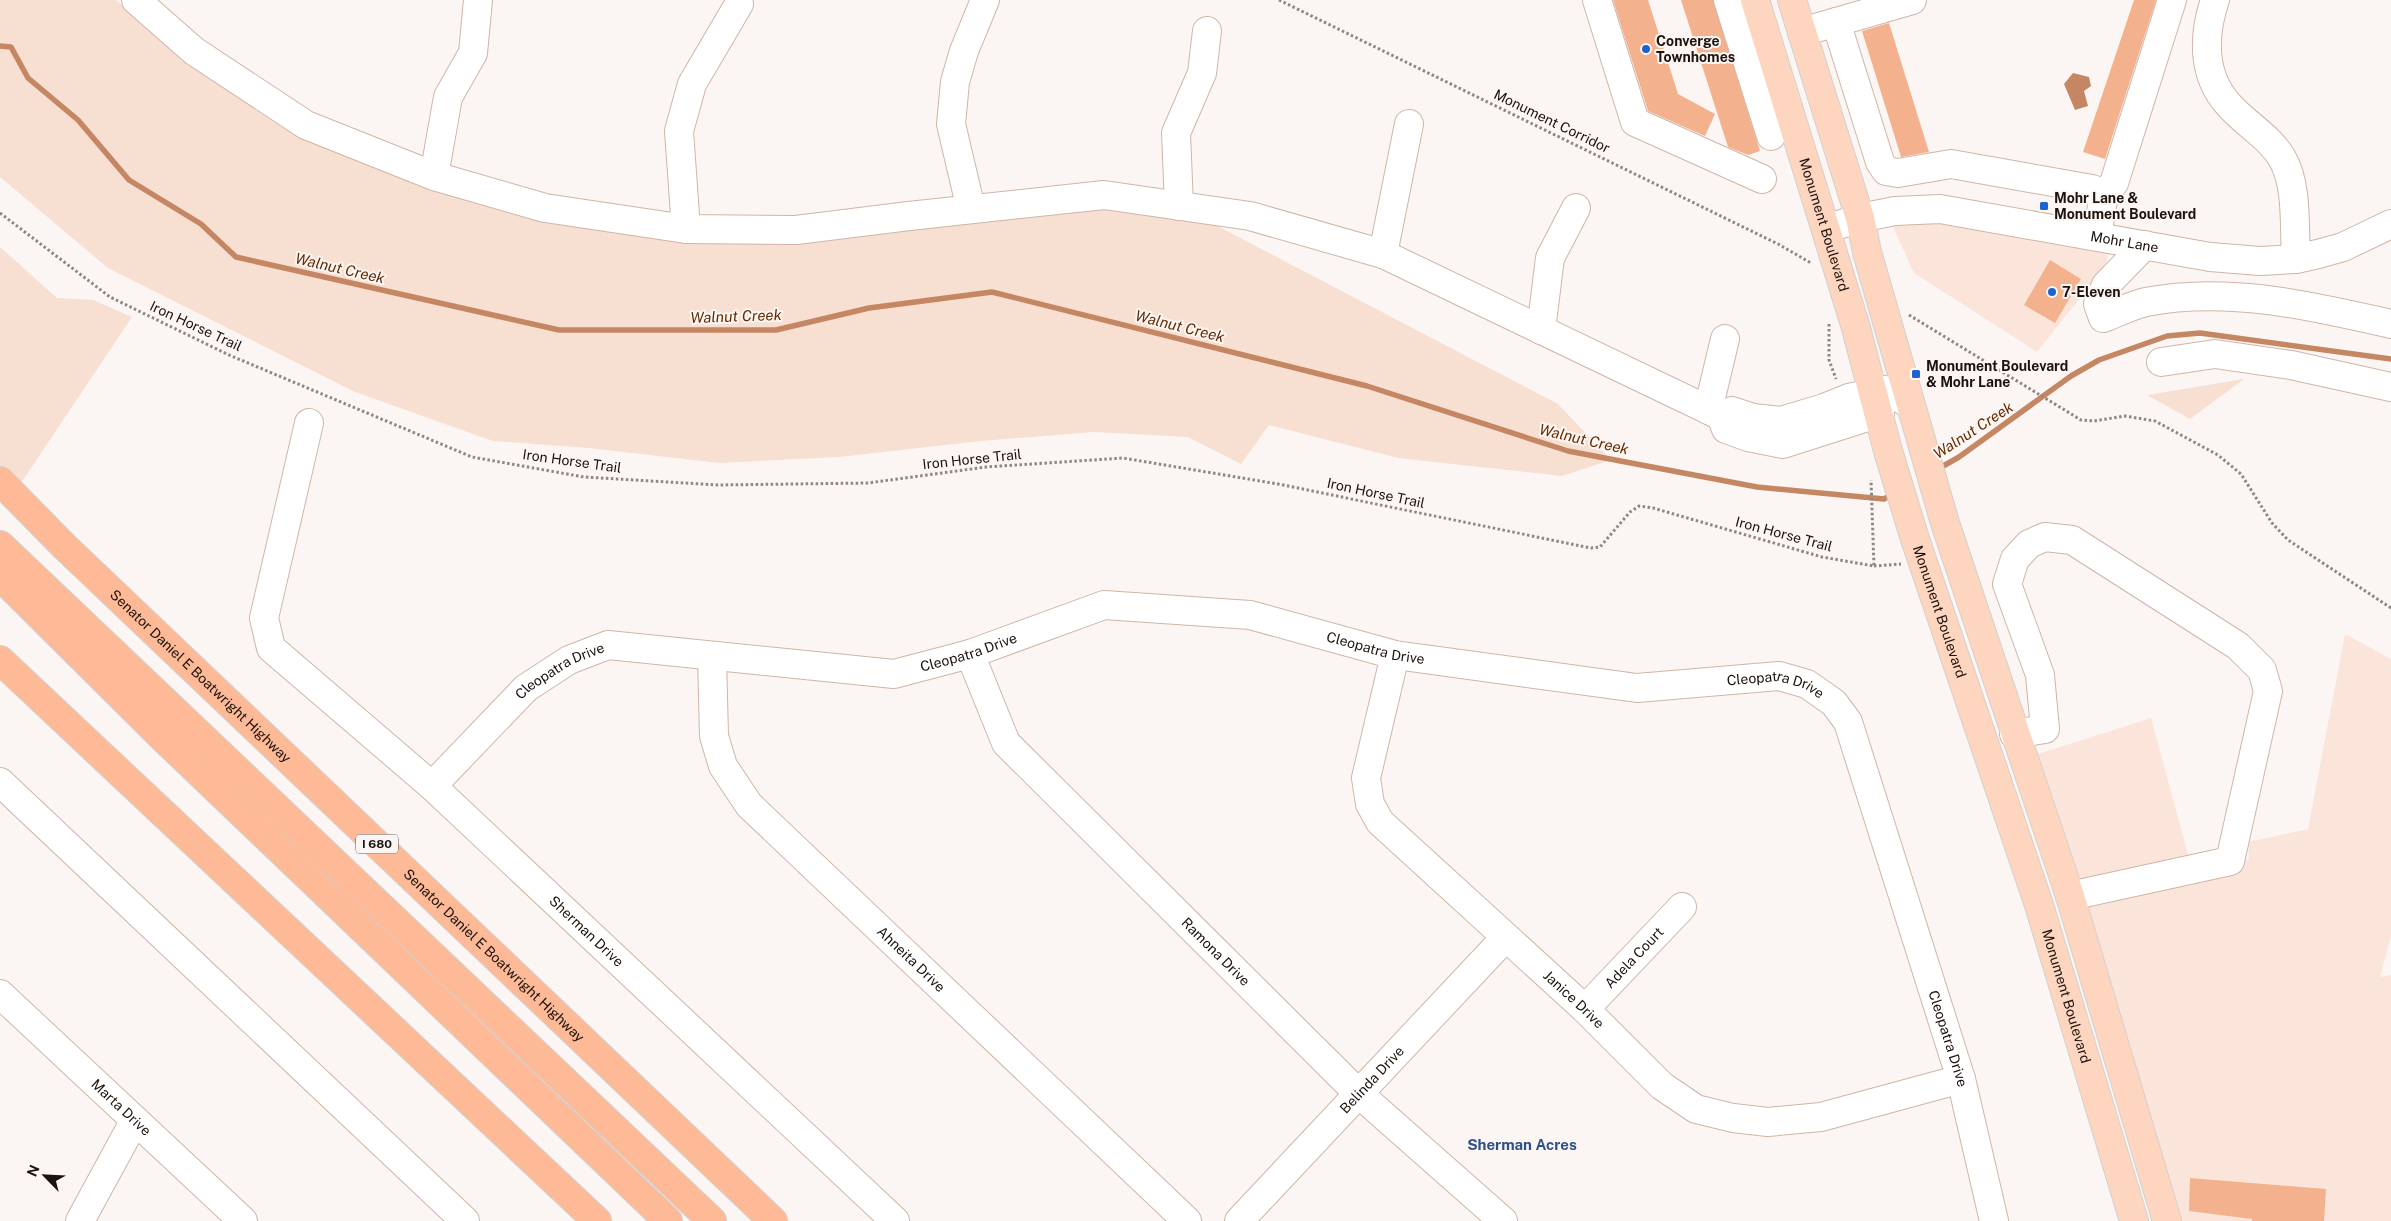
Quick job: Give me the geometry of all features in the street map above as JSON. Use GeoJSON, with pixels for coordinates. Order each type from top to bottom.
{"type":"FeatureCollection","features":[{"type":"Feature","properties":{"kind":"highway","name":"Senator Daniel E Boatwright Highway"},"geometry":{"type":"LineString","coordinates":[[0,481],[64,546],[772,1221]]}},
{"type":"Feature","properties":{"kind":"highway"},"geometry":{"type":"LineString","coordinates":[[0,545],[712,1221]]}},
{"type":"Feature","properties":{"kind":"highway"},"geometry":{"type":"LineString","coordinates":[[0,576],[162,737],[668,1221]]}},
{"type":"Feature","properties":{"kind":"highway"},"geometry":{"type":"LineString","coordinates":[[0,660],[598,1221]]}},
{"type":"Feature","properties":{"kind":"main road","name":"Monument Boulevard"},"geometry":{"type":"LineString","coordinates":[[1755,0],[1856,328],[1888,451],[1915,539],[2039,905],[2134,1221]]}},
{"type":"Feature","properties":{"kind":"main road"},"geometry":{"type":"LineString","coordinates":[[1792,0],[1860,218],[1910,404],[1945,523],[2014,734],[2070,896],[2167,1221]]}},
{"type":"Feature","properties":{"kind":"street"},"geometry":{"type":"LineString","coordinates":[[136,0],[194,51],[306,125],[434,176],[545,208],[686,229],[796,230],[1104,195],[1250,216],[1383,254],[1715,413],[1732,411],[1753,418],[1781,421],[1849,398],[1876,403],[1885,390],[1910,404]]}},
{"type":"Feature","properties":{"kind":"street"},"geometry":{"type":"LineString","coordinates":[[434,176],[448,97],[473,53],[478,0]]}},
{"type":"Feature","properties":{"kind":"street"},"geometry":{"type":"LineString","coordinates":[[971,209],[951,124],[955,82],[964,51],[985,0]]}},
{"type":"Feature","properties":{"kind":"street"},"geometry":{"type":"LineString","coordinates":[[1597,0],[1636,122],[1762,179]]}},
{"type":"Feature","properties":{"kind":"street"},"geometry":{"type":"LineString","coordinates":[[1728,0],[1771,136]]}},
{"type":"Feature","properties":{"kind":"street"},"geometry":{"type":"LineString","coordinates":[[1802,32],[1912,0]]}},
{"type":"Feature","properties":{"kind":"street"},"geometry":{"type":"LineString","coordinates":[[2097,236],[2104,194],[2114,183],[2172,0]]}},
{"type":"Feature","properties":{"kind":"street"},"geometry":{"type":"LineString","coordinates":[[2215,0],[2207,24],[2208,64],[2215,84],[2228,104],[2269,140],[2282,159],[2291,182],[2296,259]]}},
{"type":"Feature","properties":{"kind":"street"},"geometry":{"type":"LineString","coordinates":[[686,229],[679,130],[692,84],[739,4]]}},
{"type":"Feature","properties":{"kind":"street"},"geometry":{"type":"LineString","coordinates":[[1836,22],[1880,162],[1886,171],[1898,173],[1951,164],[2092,189],[2104,194]]}},
{"type":"Feature","properties":{"kind":"street"},"geometry":{"type":"LineString","coordinates":[[1179,206],[1176,133],[1202,73],[1207,31]]}},
{"type":"Feature","properties":{"kind":"street"},"geometry":{"type":"LineString","coordinates":[[1383,254],[1409,124]]}},
{"type":"Feature","properties":{"kind":"street"},"geometry":{"type":"LineString","coordinates":[[1541,330],[1550,258],[1576,208]]}},
{"type":"Feature","properties":{"kind":"street","name":"Mohr Lane"},"geometry":{"type":"LineString","coordinates":[[1826,229],[1860,218],[1895,211],[1940,209],[2210,257],[2260,261],[2296,259],[2343,246],[2391,224]]}},
{"type":"Feature","properties":{"kind":"street"},"geometry":{"type":"LineString","coordinates":[[2145,245],[2106,285],[2098,304],[2103,318],[2145,303],[2196,297],[2240,298],[2308,306],[2391,324]]}},
{"type":"Feature","properties":{"kind":"street"},"geometry":{"type":"LineString","coordinates":[[1715,413],[1725,339]]}},
{"type":"Feature","properties":{"kind":"street"},"geometry":{"type":"LineString","coordinates":[[2161,362],[2215,354],[2291,366],[2391,387]]}},
{"type":"Feature","properties":{"kind":"street","name":"Sherman Drive"},"geometry":{"type":"LineString","coordinates":[[310,423],[264,618],[271,648],[432,786],[895,1221]]}},
{"type":"Feature","properties":{"kind":"street"},"geometry":{"type":"LineString","coordinates":[[2014,734],[2045,729],[2040,675],[2007,584],[2015,559],[2029,544],[2045,537],[2072,540],[2238,646],[2262,670],[2268,690],[2230,861],[2070,896]]}},
{"type":"Feature","properties":{"kind":"street","name":"Cleopatra Drive"},"geometry":{"type":"LineString","coordinates":[[432,786],[526,688],[568,660],[608,645],[894,674],[970,654],[1104,605],[1250,615],[1395,655],[1637,688],[1779,676],[1806,684],[1834,703],[1848,722],[1961,1079],[1994,1221]]}},
{"type":"Feature","properties":{"kind":"street","name":"Ramona Drive"},"geometry":{"type":"LineString","coordinates":[[970,654],[1006,743],[1358,1093],[1503,1221]]}},
{"type":"Feature","properties":{"kind":"street","name":"Janice Drive"},"geometry":{"type":"LineString","coordinates":[[1395,655],[1366,778],[1370,804],[1380,822],[1585,1009],[1662,1086],[1696,1109],[1733,1118],[1768,1122],[1821,1117],[1961,1079]]}},
{"type":"Feature","properties":{"kind":"street","name":"Ahneita Drive"},"geometry":{"type":"LineString","coordinates":[[712,657],[714,736],[723,766],[749,805],[1187,1221]]}},
{"type":"Feature","properties":{"kind":"street"},"geometry":{"type":"LineString","coordinates":[[0,782],[465,1221]]}},
{"type":"Feature","properties":{"kind":"street","name":"Adela Court"},"geometry":{"type":"LineString","coordinates":[[1585,1009],[1682,907]]}},
{"type":"Feature","properties":{"kind":"street","name":"Belinda Drive"},"geometry":{"type":"LineString","coordinates":[[1239,1221],[1505,938]]}},
{"type":"Feature","properties":{"kind":"street","name":"Marta Drive"},"geometry":{"type":"LineString","coordinates":[[0,994],[243,1221]]}},
{"type":"Feature","properties":{"kind":"street"},"geometry":{"type":"LineString","coordinates":[[80,1221],[136,1120]]}},
{"type":"Feature","properties":{"kind":"path","name":"Monument Corridor"},"geometry":{"type":"LineString","coordinates":[[1279,0],[1778,244],[1813,264]]}},
{"type":"Feature","properties":{"kind":"path","name":"Iron Horse Trail"},"geometry":{"type":"LineString","coordinates":[[0,213],[110,298],[229,355],[472,457],[584,477],[718,485],[868,483],[986,467],[1123,458],[1278,484],[1591,548],[1600,547],[1630,512],[1639,506],[1653,508],[1822,557],[1874,566],[1870,471]]}},
{"type":"Feature","properties":{"kind":"path"},"geometry":{"type":"LineString","coordinates":[[1905,313],[2081,420],[2094,421],[2125,416],[2155,421],[2218,455],[2240,474],[2272,523],[2288,540],[2391,608]]}},
{"type":"Feature","properties":{"kind":"shaded area"},"geometry":{"type":"Polygon","coordinates":[[[0,0],[116,0],[159,37],[434,176],[686,229],[909,216],[1179,206],[1558,404],[1611,460],[1562,476],[1398,458],[1269,425],[1241,464],[1188,437],[1093,432],[981,441],[839,457],[719,463],[589,448],[493,441],[355,392],[108,268],[0,177],[0,0]]]}},
{"type":"Feature","properties":{"kind":"shaded area"},"geometry":{"type":"Polygon","coordinates":[[[2073,73],[2089,77],[2091,86],[2084,91],[2088,106],[2075,110],[2064,84],[2073,73]]]}},
{"type":"Feature","properties":{"kind":"shaded area"},"geometry":{"type":"Polygon","coordinates":[[[1911,219],[2110,244],[2106,265],[2037,352],[1914,273],[1891,223],[1911,219]]]}},
{"type":"Feature","properties":{"kind":"shaded area"},"geometry":{"type":"Polygon","coordinates":[[[0,247],[57,298],[93,300],[132,317],[13,495],[0,481],[0,247]]]}},
{"type":"Feature","properties":{"kind":"shaded area"},"geometry":{"type":"Polygon","coordinates":[[[2244,379],[2190,419],[2147,395],[2148,395],[2244,379]]]}},
{"type":"Feature","properties":{"kind":"shaded area"},"geometry":{"type":"Polygon","coordinates":[[[2345,634],[2391,659],[2391,936],[2380,977],[2391,975],[2391,1221],[2167,1221],[2023,759],[2151,718],[2192,869],[2249,859],[2248,842],[2308,829],[2345,634]]]}},
{"type":"Feature","properties":{"kind":"building","name":"Converge Townhomes"},"geometry":{"type":"Polygon","coordinates":[[[1613,0],[1648,0],[1678,94],[1715,114],[1705,136],[1648,111],[1613,0]]]}},
{"type":"Feature","properties":{"kind":"building","name":"Converge Townhomes"},"geometry":{"type":"Polygon","coordinates":[[[1681,0],[1713,0],[1760,151],[1748,155],[1728,147],[1681,0]]]}},
{"type":"Feature","properties":{"kind":"building"},"geometry":{"type":"Polygon","coordinates":[[[2134,0],[2156,0],[2105,159],[2083,152],[2134,0]]]}},
{"type":"Feature","properties":{"kind":"building"},"geometry":{"type":"Polygon","coordinates":[[[1889,23],[1929,152],[1901,157],[1862,31],[1889,23]]]}},
{"type":"Feature","properties":{"kind":"building","name":"7-Eleven"},"geometry":{"type":"Polygon","coordinates":[[[2050,260],[2081,279],[2055,323],[2024,305],[2050,260]]]}},
{"type":"Feature","properties":{"kind":"building"},"geometry":{"type":"Polygon","coordinates":[[[2190,1178],[2326,1189],[2324,1221],[2252,1221],[2252,1219],[2189,1211],[2190,1178]]]}},
{"type":"Feature","properties":{"kind":"waterway","name":"Walnut Creek"},"geometry":{"type":"LineString","coordinates":[[0,46],[11,47],[28,78],[78,120],[129,180],[201,224],[236,257],[559,330],[776,330],[869,308],[992,292],[1367,386],[1568,451],[1757,487],[1884,499],[1893,494]]}},
{"type":"Feature","properties":{"kind":"waterway","name":"Walnut Creek"},"geometry":{"type":"LineString","coordinates":[[1938,469],[1959,457],[2071,376],[2099,360],[2167,336],[2200,333],[2391,359]]}},
{"type":"Feature","properties":{"kind":"place","name":"Converge Townhomes"},"geometry":{"type":"Point","coordinates":[1646,49]}},
{"type":"Feature","properties":{"kind":"place","name":"Mohr Lane & Monument Boulevard"},"geometry":{"type":"Point","coordinates":[2044,206]}},
{"type":"Feature","properties":{"kind":"place","name":"7-Eleven"},"geometry":{"type":"Point","coordinates":[2052,292]}},
{"type":"Feature","properties":{"kind":"place","name":"Monument Boulevard & Mohr Lane"},"geometry":{"type":"Point","coordinates":[1916,374]}},
{"type":"Feature","properties":{"kind":"district","name":"Sherman Acres"},"geometry":{"type":"Point","coordinates":[1522,1144]}}]}
